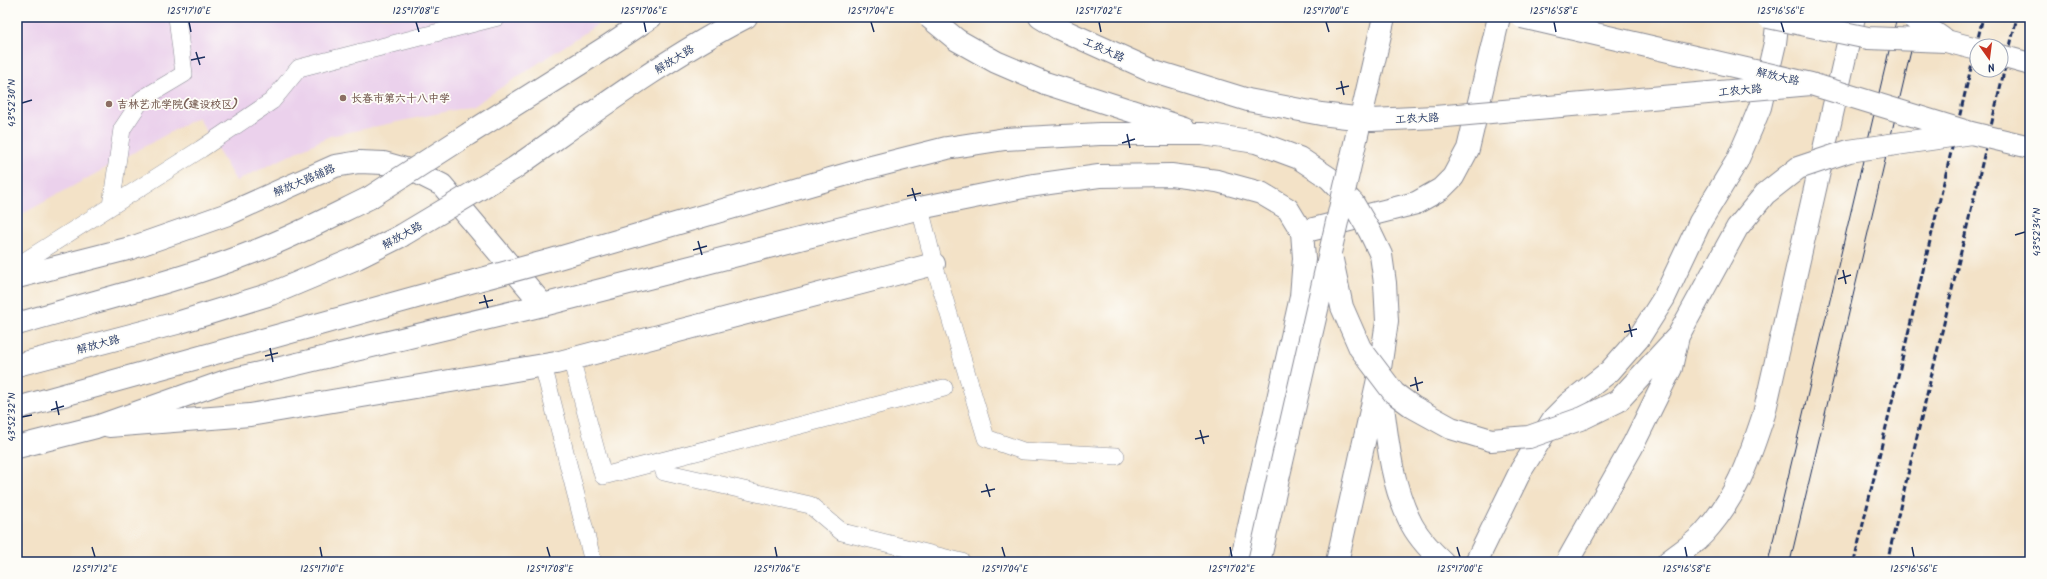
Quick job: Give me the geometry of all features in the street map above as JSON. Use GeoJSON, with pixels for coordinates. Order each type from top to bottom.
{"type":"FeatureCollection","features":[{"type":"Feature","properties":{"kind":"main road"},"geometry":{"type":"LineString","coordinates":[[17,324],[209,268],[297,234],[368,198],[608,46],[651,17]]}},
{"type":"Feature","properties":{"kind":"main road","name":"解放大路"},"geometry":{"type":"LineString","coordinates":[[17,365],[177,322],[271,294],[357,258],[401,236],[513,169],[654,72],[722,29],[746,17]]}},
{"type":"Feature","properties":{"kind":"main road"},"geometry":{"type":"LineString","coordinates":[[928,17],[957,40],[996,62],[1045,83],[1203,134]]}},
{"type":"Feature","properties":{"kind":"main road","name":"工农大路"},"geometry":{"type":"LineString","coordinates":[[1040,17],[1058,28],[1151,70],[1248,100],[1321,114],[1372,120],[1435,117],[1811,84]]}},
{"type":"Feature","properties":{"kind":"main road"},"geometry":{"type":"LineString","coordinates":[[1259,562],[1331,255],[1384,17]]}},
{"type":"Feature","properties":{"kind":"main road"},"geometry":{"type":"LineString","coordinates":[[1302,232],[1416,203],[1441,189],[1453,177],[1468,149],[1500,17]]}},
{"type":"Feature","properties":{"kind":"main road","name":"解放大路"},"geometry":{"type":"LineString","coordinates":[[1522,17],[1811,84],[1971,133],[2030,147]]}},
{"type":"Feature","properties":{"kind":"main road"},"geometry":{"type":"LineString","coordinates":[[1768,17],[1868,38],[1946,41],[1969,47]]}},
{"type":"Feature","properties":{"kind":"main road"},"geometry":{"type":"LineString","coordinates":[[1476,562],[1521,470],[1554,418],[1568,404],[1610,371],[1638,339],[1664,298],[1700,222],[1737,161],[1760,107],[1775,42],[1778,17]]}},
{"type":"Feature","properties":{"kind":"main road"},"geometry":{"type":"LineString","coordinates":[[1688,562],[1703,534],[1728,502],[1745,471],[1764,414],[1854,17]]}},
{"type":"Feature","properties":{"kind":"main road"},"geometry":{"type":"LineString","coordinates":[[1912,17],[1946,41]]}},
{"type":"Feature","properties":{"kind":"main road"},"geometry":{"type":"LineString","coordinates":[[2009,58],[2030,64]]}},
{"type":"Feature","properties":{"kind":"main road"},"geometry":{"type":"LineString","coordinates":[[1331,255],[1342,307],[1360,348],[1394,393],[1413,407],[1451,428],[1491,440],[1529,437],[1583,418],[1618,401],[1678,336],[1737,228],[1765,194],[1798,168],[1848,151],[1971,133]]}},
{"type":"Feature","properties":{"kind":"main road"},"geometry":{"type":"LineString","coordinates":[[17,408],[548,261],[868,168],[947,148],[1005,139],[1100,134],[1203,134],[1256,142],[1299,158],[1329,178],[1353,203],[1370,232],[1381,255],[1385,283],[1387,321],[1379,375],[1337,562]]}},
{"type":"Feature","properties":{"kind":"main road","name":"解放大路辅路"},"geometry":{"type":"LineString","coordinates":[[17,277],[131,248],[228,214],[335,166],[359,162],[384,163],[416,172],[442,185],[543,305]]}},
{"type":"Feature","properties":{"kind":"main road"},"geometry":{"type":"LineString","coordinates":[[17,447],[96,427],[226,381],[543,305],[920,208],[1028,186],[1099,176],[1171,175],[1217,182],[1261,193],[1288,209],[1302,232],[1304,258],[1301,297],[1241,562]]}},
{"type":"Feature","properties":{"kind":"main road"},"geometry":{"type":"LineString","coordinates":[[96,427],[250,415],[543,365],[934,264]]}},
{"type":"Feature","properties":{"kind":"main road"},"geometry":{"type":"LineString","coordinates":[[1567,562],[1633,445],[1671,368],[1678,336]]}},
{"type":"Feature","properties":{"kind":"main road"},"geometry":{"type":"LineString","coordinates":[[1379,375],[1396,487],[1409,520],[1431,550],[1443,562]]}},
{"type":"Feature","properties":{"kind":"main road"},"geometry":{"type":"LineString","coordinates":[[1668,562],[1703,534]]}},
{"type":"Feature","properties":{"kind":"lane"},"geometry":{"type":"LineString","coordinates":[[111,206],[122,129],[142,99],[184,74],[177,17]]}},
{"type":"Feature","properties":{"kind":"lane"},"geometry":{"type":"LineString","coordinates":[[17,266],[201,149],[272,101],[299,68],[498,17]]}},
{"type":"Feature","properties":{"kind":"lane"},"geometry":{"type":"LineString","coordinates":[[920,208],[934,264],[986,438],[1023,451],[1116,456]]}},
{"type":"Feature","properties":{"kind":"lane"},"geometry":{"type":"LineString","coordinates":[[571,358],[603,476],[944,388]]}},
{"type":"Feature","properties":{"kind":"lane"},"geometry":{"type":"LineString","coordinates":[[543,365],[593,562]]}},
{"type":"Feature","properties":{"kind":"lane"},"geometry":{"type":"LineString","coordinates":[[661,461],[664,472],[810,505],[842,532],[962,562]]}},
{"type":"Feature","properties":{"kind":"shaded area"},"geometry":{"type":"Polygon","coordinates":[[[17,17],[609,17],[473,106],[330,136],[236,181],[198,117],[17,217],[17,17]]]}},
{"type":"Feature","properties":{"kind":"tram line"},"geometry":{"type":"LineString","coordinates":[[1768,562],[1897,17]]}},
{"type":"Feature","properties":{"kind":"tram line"},"geometry":{"type":"LineString","coordinates":[[1790,562],[1919,17]]}},
{"type":"Feature","properties":{"kind":"railway"},"geometry":{"type":"LineString","coordinates":[[1854,562],[1983,17]]}},
{"type":"Feature","properties":{"kind":"railway"},"geometry":{"type":"LineString","coordinates":[[1887,562],[2017,17]]}},
{"type":"Feature","properties":{"kind":"place","name":"长春市第六十八中学"},"geometry":{"type":"Point","coordinates":[343,98]}},
{"type":"Feature","properties":{"kind":"place","name":"吉林艺术学院(建设校区)"},"geometry":{"type":"Point","coordinates":[109,104]}}]}
